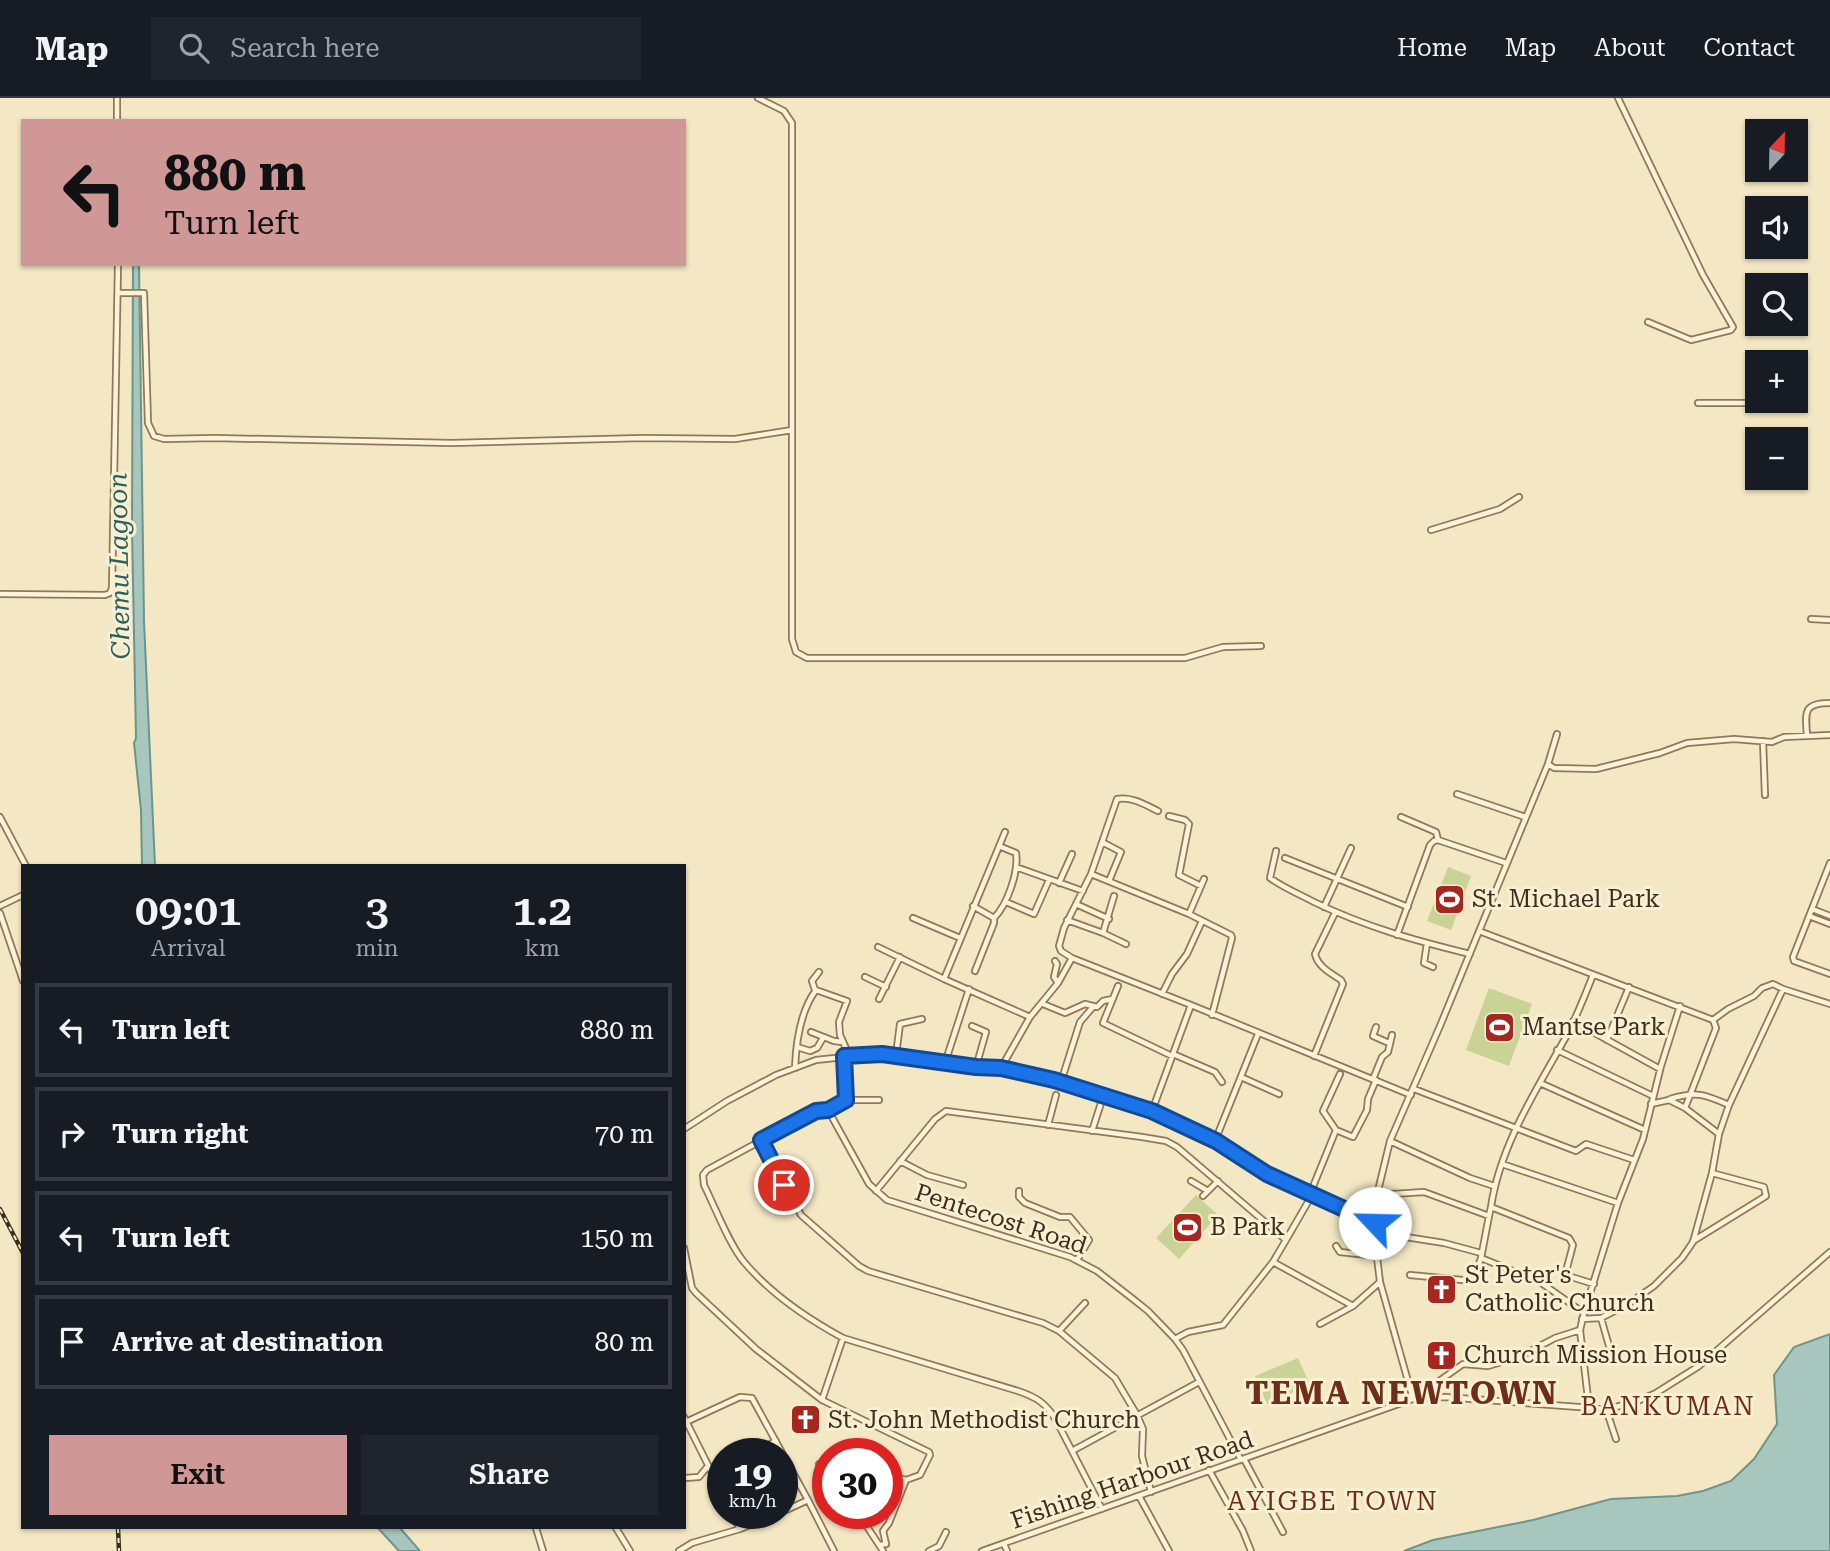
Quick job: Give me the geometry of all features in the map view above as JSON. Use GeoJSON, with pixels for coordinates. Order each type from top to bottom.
{"type":"FeatureCollection","features":[{"type":"Feature","properties":{"kind":"street"},"geometry":{"type":"LineString","coordinates":[[117,98],[117,119]]}},
{"type":"Feature","properties":{"kind":"street"},"geometry":{"type":"LineString","coordinates":[[758,98],[784,111],[792,123],[792,639],[796,652],[803,657],[1185,658],[1223,647],[1261,646]]}},
{"type":"Feature","properties":{"kind":"street"},"geometry":{"type":"LineString","coordinates":[[1618,98],[1703,275],[1733,327],[1731,330],[1691,340],[1648,322]]}},
{"type":"Feature","properties":{"kind":"street"},"geometry":{"type":"LineString","coordinates":[[0,594],[105,595],[110,593],[112,588],[118,266]]}},
{"type":"Feature","properties":{"kind":"street"},"geometry":{"type":"LineString","coordinates":[[118,293],[144,293],[148,423],[154,436],[164,439],[452,443],[643,438],[735,439],[792,430]]}},
{"type":"Feature","properties":{"kind":"street"},"geometry":{"type":"LineString","coordinates":[[1698,403],[1745,403]]}},
{"type":"Feature","properties":{"kind":"street"},"geometry":{"type":"LineString","coordinates":[[1431,530],[1500,509],[1519,497]]}},
{"type":"Feature","properties":{"kind":"street"},"geometry":{"type":"LineString","coordinates":[[1811,619],[1830,620]]}},
{"type":"Feature","properties":{"kind":"street"},"geometry":{"type":"LineString","coordinates":[[1807,735],[1805,720],[1810,706],[1814,703],[1830,703]]}},
{"type":"Feature","properties":{"kind":"street"},"geometry":{"type":"LineString","coordinates":[[1413,1399],[1380,1282],[1374,1232],[1377,1195],[1390,1141],[1548,764],[1557,734]]}},
{"type":"Feature","properties":{"kind":"street"},"geometry":{"type":"LineString","coordinates":[[1548,764],[1554,768],[1596,769],[1650,756],[1687,743],[1734,739],[1772,742],[1784,737],[1830,735]]}},
{"type":"Feature","properties":{"kind":"street"},"geometry":{"type":"LineString","coordinates":[[1763,741],[1765,795]]}},
{"type":"Feature","properties":{"kind":"street"},"geometry":{"type":"LineString","coordinates":[[1457,794],[1525,817]]}},
{"type":"Feature","properties":{"kind":"street"},"geometry":{"type":"LineString","coordinates":[[1158,811],[1131,799],[1117,799],[1091,874],[1067,920],[1059,946],[1062,953],[1374,1079],[1576,1150],[1586,1144],[1634,1160]]}},
{"type":"Feature","properties":{"kind":"street"},"geometry":{"type":"LineString","coordinates":[[1169,816],[1185,820],[1189,824],[1180,875],[1201,886]]}},
{"type":"Feature","properties":{"kind":"street"},"geometry":{"type":"LineString","coordinates":[[0,817],[25,864]]}},
{"type":"Feature","properties":{"kind":"street"},"geometry":{"type":"LineString","coordinates":[[1401,817],[1436,832],[1438,840]]}},
{"type":"Feature","properties":{"kind":"street"},"geometry":{"type":"LineString","coordinates":[[944,979],[1005,832]]}},
{"type":"Feature","properties":{"kind":"street"},"geometry":{"type":"LineString","coordinates":[[1397,935],[1430,845],[1434,841],[1438,840],[1506,863]]}},
{"type":"Feature","properties":{"kind":"street"},"geometry":{"type":"LineString","coordinates":[[1102,842],[1121,852],[1109,881]]}},
{"type":"Feature","properties":{"kind":"street"},"geometry":{"type":"LineString","coordinates":[[975,971],[994,918],[1006,902],[1016,867],[1016,853],[999,846]]}},
{"type":"Feature","properties":{"kind":"street"},"geometry":{"type":"LineString","coordinates":[[1324,907],[1351,848]]}},
{"type":"Feature","properties":{"kind":"street"},"geometry":{"type":"LineString","coordinates":[[1276,851],[1270,878],[1281,886],[1335,913],[1397,935],[1469,954]]}},
{"type":"Feature","properties":{"kind":"street"},"geometry":{"type":"LineString","coordinates":[[1059,883],[1072,854]]}},
{"type":"Feature","properties":{"kind":"street"},"geometry":{"type":"LineString","coordinates":[[1285,858],[1408,907]]}},
{"type":"Feature","properties":{"kind":"street"},"geometry":{"type":"LineString","coordinates":[[1830,864],[1793,959],[1830,974]]}},
{"type":"Feature","properties":{"kind":"street"},"geometry":{"type":"LineString","coordinates":[[1016,867],[1083,891]]}},
{"type":"Feature","properties":{"kind":"street"},"geometry":{"type":"LineString","coordinates":[[1091,874],[1227,932],[1232,939],[1212,1015]]}},
{"type":"Feature","properties":{"kind":"street"},"geometry":{"type":"LineString","coordinates":[[1189,914],[1204,879]]}},
{"type":"Feature","properties":{"kind":"street"},"geometry":{"type":"LineString","coordinates":[[1006,902],[1034,914],[1049,880]]}},
{"type":"Feature","properties":{"kind":"street"},"geometry":{"type":"LineString","coordinates":[[0,906],[21,896]]}},
{"type":"Feature","properties":{"kind":"street"},"geometry":{"type":"LineString","coordinates":[[1102,933],[1109,919],[1114,896]]}},
{"type":"Feature","properties":{"kind":"street"},"geometry":{"type":"LineString","coordinates":[[1076,904],[1109,919]]}},
{"type":"Feature","properties":{"kind":"street"},"geometry":{"type":"LineString","coordinates":[[973,906],[994,918]]}},
{"type":"Feature","properties":{"kind":"street"},"geometry":{"type":"LineString","coordinates":[[1812,909],[1830,916]]}},
{"type":"Feature","properties":{"kind":"street"},"geometry":{"type":"LineString","coordinates":[[0,913],[21,975]]}},
{"type":"Feature","properties":{"kind":"street"},"geometry":{"type":"LineString","coordinates":[[1314,1056],[1343,984],[1315,954],[1335,913]]}},
{"type":"Feature","properties":{"kind":"street"},"geometry":{"type":"LineString","coordinates":[[1809,916],[1830,924]]}},
{"type":"Feature","properties":{"kind":"street"},"geometry":{"type":"LineString","coordinates":[[913,918],[960,938]]}},
{"type":"Feature","properties":{"kind":"street"},"geometry":{"type":"LineString","coordinates":[[1067,920],[1126,944]]}},
{"type":"Feature","properties":{"kind":"street"},"geometry":{"type":"LineString","coordinates":[[1162,994],[1172,974],[1187,954],[1202,921]]}},
{"type":"Feature","properties":{"kind":"street"},"geometry":{"type":"LineString","coordinates":[[1479,931],[1713,1020],[1716,1028],[1685,1108]]}},
{"type":"Feature","properties":{"kind":"street"},"geometry":{"type":"LineString","coordinates":[[1427,943],[1424,963],[1433,967]]}},
{"type":"Feature","properties":{"kind":"street"},"geometry":{"type":"LineString","coordinates":[[878,947],[1030,1017]]}},
{"type":"Feature","properties":{"kind":"street"},"geometry":{"type":"LineString","coordinates":[[879,999],[900,957]]}},
{"type":"Feature","properties":{"kind":"street"},"geometry":{"type":"LineString","coordinates":[[1001,1068],[1030,1017],[1058,983],[1072,958]]}},
{"type":"Feature","properties":{"kind":"street"},"geometry":{"type":"LineString","coordinates":[[1055,961],[1057,964],[1054,977],[1058,983]]}},
{"type":"Feature","properties":{"kind":"street"},"geometry":{"type":"LineString","coordinates":[[819,972],[811,981],[815,990],[847,1001],[839,1022],[846,1056],[846,1100]]}},
{"type":"Feature","properties":{"kind":"street"},"geometry":{"type":"LineString","coordinates":[[1410,1275],[1473,1281],[1481,1256],[1494,1186],[1502,1164],[1517,1128],[1573,1021],[1593,975]]}},
{"type":"Feature","properties":{"kind":"street"},"geometry":{"type":"LineString","coordinates":[[865,977],[886,987]]}},
{"type":"Feature","properties":{"kind":"street"},"geometry":{"type":"LineString","coordinates":[[1713,1020],[1773,984],[1830,1004]]}},
{"type":"Feature","properties":{"kind":"street"},"geometry":{"type":"LineString","coordinates":[[1118,986],[1103,1023],[1172,1056],[1215,1072],[1222,1082]]}},
{"type":"Feature","properties":{"kind":"street"},"geometry":{"type":"LineString","coordinates":[[1607,1040],[1629,987]]}},
{"type":"Feature","properties":{"kind":"street"},"geometry":{"type":"LineString","coordinates":[[945,1063],[969,989]]}},
{"type":"Feature","properties":{"kind":"street"},"geometry":{"type":"LineString","coordinates":[[1693,1242],[1712,1173],[1719,1133],[1729,1105],[1783,989]]}},
{"type":"Feature","properties":{"kind":"street"},"geometry":{"type":"LineString","coordinates":[[795,1068],[807,1007],[815,990]]}},
{"type":"Feature","properties":{"kind":"street"},"geometry":{"type":"LineString","coordinates":[[1060,1082],[1080,1022],[1093,1007],[1113,999]]}},
{"type":"Feature","properties":{"kind":"street"},"geometry":{"type":"LineString","coordinates":[[1043,1004],[1061,1013],[1085,1004],[1093,1007]]}},
{"type":"Feature","properties":{"kind":"street"},"geometry":{"type":"LineString","coordinates":[[1152,1111],[1191,1006]]}},
{"type":"Feature","properties":{"kind":"street"},"geometry":{"type":"LineString","coordinates":[[1589,1408],[1580,1330],[1583,1316],[1618,1203],[1645,1130],[1660,1069],[1680,1006]]}},
{"type":"Feature","properties":{"kind":"street"},"geometry":{"type":"LineString","coordinates":[[896,1056],[902,1021],[922,1019]]}},
{"type":"Feature","properties":{"kind":"street"},"geometry":{"type":"LineString","coordinates":[[1573,1021],[1660,1069]]}},
{"type":"Feature","properties":{"kind":"street"},"geometry":{"type":"LineString","coordinates":[[972,1026],[986,1032],[976,1067]]}},
{"type":"Feature","properties":{"kind":"street"},"geometry":{"type":"LineString","coordinates":[[1376,1027],[1373,1036],[1389,1043]]}},
{"type":"Feature","properties":{"kind":"street"},"geometry":{"type":"LineString","coordinates":[[811,1032],[842,1042]]}},
{"type":"Feature","properties":{"kind":"street"},"geometry":{"type":"LineString","coordinates":[[1216,1141],[1258,1034]]}},
{"type":"Feature","properties":{"kind":"street"},"geometry":{"type":"LineString","coordinates":[[1340,1074],[1323,1112],[1336,1130],[1353,1137],[1367,1110],[1374,1079],[1382,1057],[1388,1052],[1392,1035]]}},
{"type":"Feature","properties":{"kind":"street"},"geometry":{"type":"LineString","coordinates":[[797,1047],[810,1051],[817,1048],[823,1038]]}},
{"type":"Feature","properties":{"kind":"street"},"geometry":{"type":"LineString","coordinates":[[1557,1051],[1653,1096]]}},
{"type":"Feature","properties":{"kind":"street"},"geometry":{"type":"LineString","coordinates":[[686,1128],[727,1101],[816,1059],[882,1054],[1001,1068],[1060,1082],[1152,1111],[1216,1141],[1267,1174],[1375,1223]]}},
{"type":"Feature","properties":{"kind":"street"},"geometry":{"type":"LineString","coordinates":[[1241,1077],[1279,1094]]}},
{"type":"Feature","properties":{"kind":"street"},"geometry":{"type":"LineString","coordinates":[[1540,1083],[1645,1130]]}},
{"type":"Feature","properties":{"kind":"street"},"geometry":{"type":"LineString","coordinates":[[1651,1104],[1690,1093],[1729,1105]]}},
{"type":"Feature","properties":{"kind":"street"},"geometry":{"type":"LineString","coordinates":[[1048,1125],[1056,1096]]}},
{"type":"Feature","properties":{"kind":"street"},"geometry":{"type":"LineString","coordinates":[[1092,1130],[1103,1097]]}},
{"type":"Feature","properties":{"kind":"street"},"geometry":{"type":"LineString","coordinates":[[879,1100],[846,1100],[828,1110],[816,1111],[707,1170],[703,1175],[704,1185],[744,1262],[789,1303],[822,1327],[843,1338],[1032,1396],[1049,1408],[1102,1509]]}},
{"type":"Feature","properties":{"kind":"street"},"geometry":{"type":"LineString","coordinates":[[1669,1100],[1685,1108],[1719,1133]]}},
{"type":"Feature","properties":{"kind":"street","name":"Pentecost Road"},"geometry":{"type":"LineString","coordinates":[[828,1110],[864,1176],[876,1191],[895,1203],[1077,1260],[1097,1271],[1149,1311],[1175,1339],[1283,1532]]}},
{"type":"Feature","properties":{"kind":"street"},"geometry":{"type":"LineString","coordinates":[[876,1191],[935,1119],[946,1111],[1142,1137],[1172,1144],[1286,1240]]}},
{"type":"Feature","properties":{"kind":"street"},"geometry":{"type":"LineString","coordinates":[[1175,1339],[1188,1332],[1223,1325],[1273,1262],[1311,1195],[1336,1130]]}},
{"type":"Feature","properties":{"kind":"street"},"geometry":{"type":"LineString","coordinates":[[761,1140],[801,1215],[859,1266],[868,1271],[1043,1323],[1059,1331],[1115,1378],[1143,1429],[1142,1455],[1151,1492]]}},
{"type":"Feature","properties":{"kind":"street"},"geometry":{"type":"LineString","coordinates":[[1390,1141],[1470,1178],[1494,1186]]}},
{"type":"Feature","properties":{"kind":"street"},"geometry":{"type":"LineString","coordinates":[[900,1161],[927,1175],[963,1185]]}},
{"type":"Feature","properties":{"kind":"street"},"geometry":{"type":"LineString","coordinates":[[1502,1164],[1618,1203]]}},
{"type":"Feature","properties":{"kind":"street"},"geometry":{"type":"LineString","coordinates":[[1374,1232],[1444,1242],[1481,1256],[1540,1282],[1583,1316],[1601,1318],[1654,1286],[1671,1271],[1693,1242],[1766,1196],[1763,1187],[1712,1173]]}},
{"type":"Feature","properties":{"kind":"street"},"geometry":{"type":"LineString","coordinates":[[1191,1181],[1206,1193],[1218,1181]]}},
{"type":"Feature","properties":{"kind":"street"},"geometry":{"type":"LineString","coordinates":[[1019,1191],[1025,1203],[1060,1217],[1070,1217],[1088,1240],[1077,1260]]}},
{"type":"Feature","properties":{"kind":"street"},"geometry":{"type":"LineString","coordinates":[[1377,1195],[1424,1192],[1489,1216]]}},
{"type":"Feature","properties":{"kind":"street"},"geometry":{"type":"LineString","coordinates":[[1491,1207],[1573,1241],[1565,1275],[1594,1284]]}},
{"type":"Feature","properties":{"kind":"street"},"geometry":{"type":"LineString","coordinates":[[1336,1246],[1340,1252],[1377,1256]]}},
{"type":"Feature","properties":{"kind":"street"},"geometry":{"type":"LineString","coordinates":[[1413,1399],[1445,1397],[1606,1409],[1633,1403],[1683,1377],[1830,1252]]}},
{"type":"Feature","properties":{"kind":"street"},"geometry":{"type":"LineString","coordinates":[[686,1258],[692,1288],[756,1349],[822,1400],[929,1452],[930,1457],[922,1473],[903,1479]]}},
{"type":"Feature","properties":{"kind":"street"},"geometry":{"type":"LineString","coordinates":[[1273,1262],[1353,1306]]}},
{"type":"Feature","properties":{"kind":"street"},"geometry":{"type":"LineString","coordinates":[[1320,1324],[1353,1306],[1380,1282]]}},
{"type":"Feature","properties":{"kind":"street"},"geometry":{"type":"LineString","coordinates":[[1059,1331],[1085,1303]]}},
{"type":"Feature","properties":{"kind":"street"},"geometry":{"type":"LineString","coordinates":[[1601,1318],[1609,1346]]}},
{"type":"Feature","properties":{"kind":"street"},"geometry":{"type":"LineString","coordinates":[[1413,1399],[1463,1364],[1488,1366],[1499,1363],[1580,1330]]}},
{"type":"Feature","properties":{"kind":"street"},"geometry":{"type":"LineString","coordinates":[[822,1400],[843,1338]]}},
{"type":"Feature","properties":{"kind":"street"},"geometry":{"type":"LineString","coordinates":[[1072,1451],[1199,1382]]}},
{"type":"Feature","properties":{"kind":"street"},"geometry":{"type":"LineString","coordinates":[[686,1419],[740,1397],[750,1397],[774,1438]]}},
{"type":"Feature","properties":{"kind":"street","name":"Fishing Harbour Road"},"geometry":{"type":"LineString","coordinates":[[982,1551],[1413,1399]]}},
{"type":"Feature","properties":{"kind":"street"},"geometry":{"type":"LineString","coordinates":[[1606,1409],[1616,1439]]}},
{"type":"Feature","properties":{"kind":"street"},"geometry":{"type":"LineString","coordinates":[[686,1421],[707,1464]]}},
{"type":"Feature","properties":{"kind":"street"},"geometry":{"type":"LineString","coordinates":[[686,1478],[696,1478],[707,1467]]}},
{"type":"Feature","properties":{"kind":"street"},"geometry":{"type":"LineString","coordinates":[[1209,1470],[1243,1531],[1251,1551]]}},
{"type":"Feature","properties":{"kind":"street"},"geometry":{"type":"LineString","coordinates":[[869,1529],[882,1548],[886,1544],[883,1531],[889,1523],[906,1480]]}},
{"type":"Feature","properties":{"kind":"street"},"geometry":{"type":"LineString","coordinates":[[798,1482],[834,1551]]}},
{"type":"Feature","properties":{"kind":"street"},"geometry":{"type":"LineString","coordinates":[[1139,1496],[1169,1551]]}},
{"type":"Feature","properties":{"kind":"street"},"geometry":{"type":"LineString","coordinates":[[798,1504],[808,1500]]}},
{"type":"Feature","properties":{"kind":"street"},"geometry":{"type":"LineString","coordinates":[[536,1529],[543,1551]]}},
{"type":"Feature","properties":{"kind":"street"},"geometry":{"type":"LineString","coordinates":[[618,1529],[631,1551]]}},
{"type":"Feature","properties":{"kind":"street"},"geometry":{"type":"LineString","coordinates":[[679,1551],[692,1543],[740,1529]]}},
{"type":"Feature","properties":{"kind":"street"},"geometry":{"type":"LineString","coordinates":[[929,1551],[939,1546],[946,1532]]}},
{"type":"Feature","properties":{"kind":"street"},"geometry":{"type":"LineString","coordinates":[[1004,1544],[1007,1551]]}},
{"type":"Feature","properties":{"kind":"green space","name":"St. Michael Park"},"geometry":{"type":"Polygon","coordinates":[[[1448,867],[1471,876],[1451,930],[1427,921],[1448,867]]]}},
{"type":"Feature","properties":{"kind":"green space","name":"Mantse Park"},"geometry":{"type":"Polygon","coordinates":[[[1489,988],[1532,1004],[1509,1066],[1466,1050],[1489,988]]]}},
{"type":"Feature","properties":{"kind":"green space","name":"B Park"},"geometry":{"type":"Polygon","coordinates":[[[1196,1195],[1218,1215],[1179,1259],[1156,1238],[1196,1195]]]}},
{"type":"Feature","properties":{"kind":"green space"},"geometry":{"type":"Polygon","coordinates":[[[1298,1358],[1310,1385],[1267,1404],[1255,1376],[1298,1358]]]}},
{"type":"Feature","properties":{"kind":"water"},"geometry":{"type":"Polygon","coordinates":[[[133,266],[139,266],[144,621],[155,864],[142,864],[141,810],[134,743],[133,266]]]}},
{"type":"Feature","properties":{"kind":"water"},"geometry":{"type":"Polygon","coordinates":[[[1830,1334],[1830,1551],[1404,1551],[1433,1540],[1533,1520],[1611,1499],[1677,1496],[1703,1491],[1731,1481],[1754,1459],[1777,1424],[1774,1375],[1794,1347],[1830,1334]]]}},
{"type":"Feature","properties":{"kind":"water"},"geometry":{"type":"Polygon","coordinates":[[[379,1529],[401,1529],[420,1551],[399,1551],[379,1529]]]}},
{"type":"Feature","properties":{"kind":"railway"},"geometry":{"type":"LineString","coordinates":[[0,1209],[21,1249]]}},
{"type":"Feature","properties":{"kind":"railway"},"geometry":{"type":"LineString","coordinates":[[118,1529],[119,1551]]}},
{"type":"Feature","properties":{"kind":"place","name":"St. Michael Park"},"geometry":{"type":"Point","coordinates":[1449,899]}},
{"type":"Feature","properties":{"kind":"place","name":"Mantse Park"},"geometry":{"type":"Point","coordinates":[1499,1027]}},
{"type":"Feature","properties":{"kind":"place","name":"B Park"},"geometry":{"type":"Point","coordinates":[1187,1227]}},
{"type":"Feature","properties":{"kind":"place","name":"St Peter's Catholic Church"},"geometry":{"type":"Point","coordinates":[1442,1289]}},
{"type":"Feature","properties":{"kind":"place","name":"Church Mission House"},"geometry":{"type":"Point","coordinates":[1441,1355]}},
{"type":"Feature","properties":{"kind":"place","name":"St. John Methodist Church"},"geometry":{"type":"Point","coordinates":[805,1420]}},
{"type":"Feature","properties":{"kind":"district","name":"TEMA NEWTOWN"},"geometry":{"type":"Point","coordinates":[1402,1393]}},
{"type":"Feature","properties":{"kind":"district","name":"BANKUMAN"},"geometry":{"type":"Point","coordinates":[1668,1406]}},
{"type":"Feature","properties":{"kind":"district","name":"AYIGBE TOWN"},"geometry":{"type":"Point","coordinates":[1333,1501]}},
{"type":"Feature","properties":{"kind":"route"},"geometry":{"type":"LineString","coordinates":[[784,1185],[761,1140],[820,1109],[828,1110],[846,1100],[844,1056],[882,1054],[1011,1070],[1054,1080],[1152,1111],[1216,1141],[1267,1174],[1375,1223]]}},
{"type":"Feature","properties":{"kind":"water label","name":"Chemu Lagoon"},"geometry":{"type":"Point","coordinates":[119,566]}}]}
